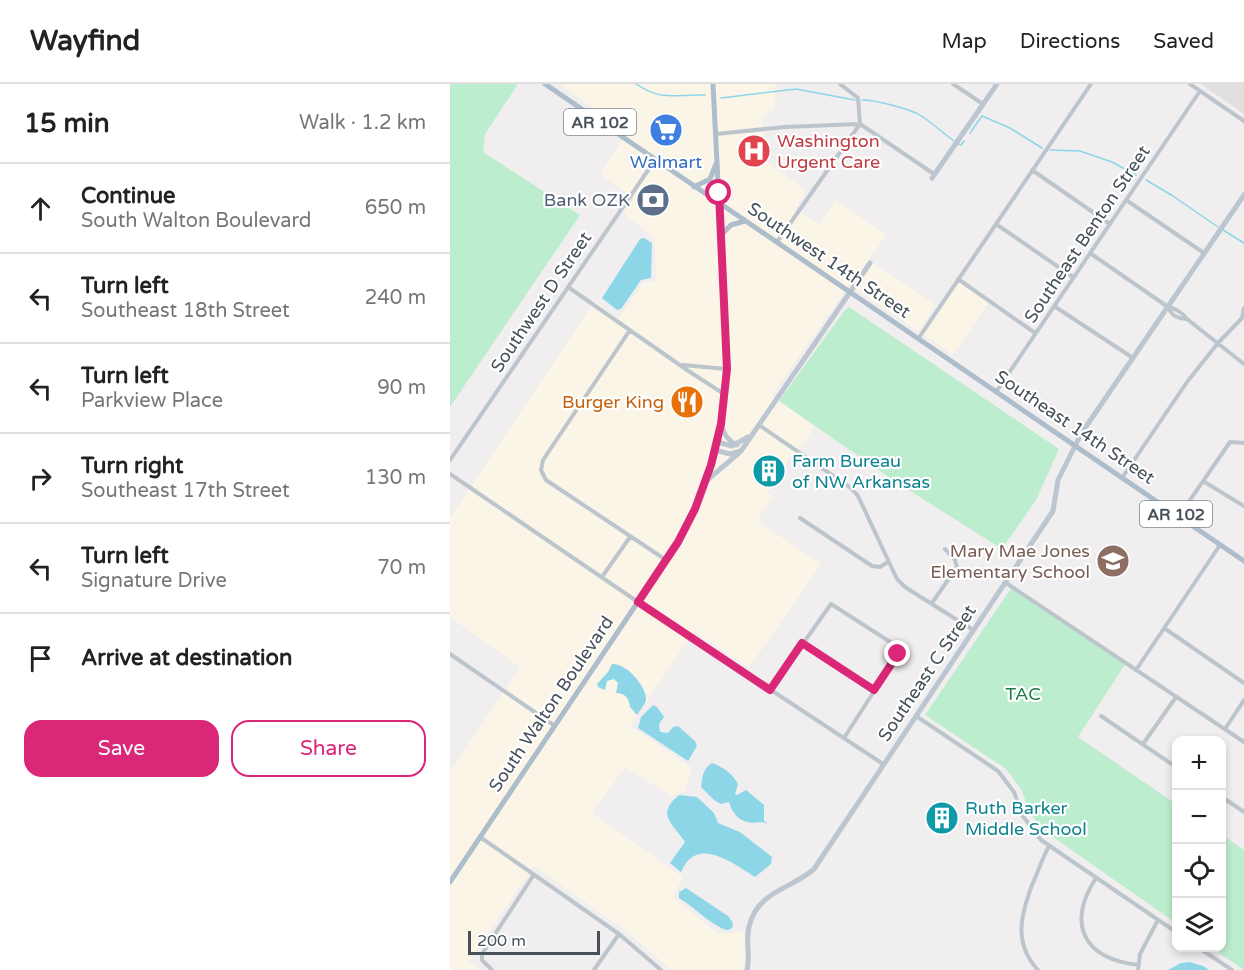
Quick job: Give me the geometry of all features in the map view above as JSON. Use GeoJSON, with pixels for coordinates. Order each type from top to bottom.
{"type":"FeatureCollection","features":[{"type":"Feature","properties":{"kind":"main road","name":"Southwest 14th Street"},"geometry":{"type":"LineString","coordinates":[[545,84],[918,339]]}},
{"type":"Feature","properties":{"kind":"main road","name":"South Walton Boulevard"},"geometry":{"type":"LineString","coordinates":[[450,882],[666,560],[686,526],[706,481],[721,424],[727,369],[713,84]]}},
{"type":"Feature","properties":{"kind":"main road"},"geometry":{"type":"LineString","coordinates":[[694,187],[710,179],[717,160]]}},
{"type":"Feature","properties":{"kind":"main road"},"geometry":{"type":"LineString","coordinates":[[721,235],[731,225],[745,221]]}},
{"type":"Feature","properties":{"kind":"main road","name":"Southeast 14th Street"},"geometry":{"type":"LineString","coordinates":[[918,339],[1244,561]]}},
{"type":"Feature","properties":{"kind":"street"},"geometry":{"type":"LineString","coordinates":[[777,242],[860,124],[858,98],[840,84]]}},
{"type":"Feature","properties":{"kind":"street"},"geometry":{"type":"LineString","coordinates":[[953,84],[983,104]]}},
{"type":"Feature","properties":{"kind":"street"},"geometry":{"type":"LineString","coordinates":[[716,134],[785,127],[860,124],[933,176],[997,84]]}},
{"type":"Feature","properties":{"kind":"street"},"geometry":{"type":"LineString","coordinates":[[918,339],[1091,84]]}},
{"type":"Feature","properties":{"kind":"street"},"geometry":{"type":"LineString","coordinates":[[1190,84],[1244,121]]}},
{"type":"Feature","properties":{"kind":"street","name":"Southeast Benton Street"},"geometry":{"type":"LineString","coordinates":[[996,392],[1200,91]]}},
{"type":"Feature","properties":{"kind":"street","name":"Southwest D Street"},"geometry":{"type":"LineString","coordinates":[[450,460],[655,160]]}},
{"type":"Feature","properties":{"kind":"street"},"geometry":{"type":"LineString","coordinates":[[1032,170],[1110,224]]}},
{"type":"Feature","properties":{"kind":"street","name":"Southeast C Street"},"geometry":{"type":"LineString","coordinates":[[747,970],[749,953],[747,935],[757,909],[778,889],[804,877],[814,869],[1053,511],[1058,480],[1081,434],[1243,198]]}},
{"type":"Feature","properties":{"kind":"street"},"geometry":{"type":"LineString","coordinates":[[1126,200],[1204,253]]}},
{"type":"Feature","properties":{"kind":"street"},"geometry":{"type":"LineString","coordinates":[[996,224],[1074,278]]}},
{"type":"Feature","properties":{"kind":"street"},"geometry":{"type":"LineString","coordinates":[[1090,253],[1168,307],[1173,308],[1244,364]]}},
{"type":"Feature","properties":{"kind":"street"},"geometry":{"type":"LineString","coordinates":[[706,481],[741,451],[870,263]]}},
{"type":"Feature","properties":{"kind":"street"},"geometry":{"type":"LineString","coordinates":[[958,279],[1035,333]]}},
{"type":"Feature","properties":{"kind":"street"},"geometry":{"type":"LineString","coordinates":[[568,287],[725,394]]}},
{"type":"Feature","properties":{"kind":"street"},"geometry":{"type":"LineString","coordinates":[[1054,306],[1133,358]]}},
{"type":"Feature","properties":{"kind":"street"},"geometry":{"type":"LineString","coordinates":[[1122,478],[1187,382],[1218,343],[1242,318],[1244,308]]}},
{"type":"Feature","properties":{"kind":"street"},"geometry":{"type":"LineString","coordinates":[[630,330],[543,460],[542,474],[546,480],[666,560]]}},
{"type":"Feature","properties":{"kind":"street"},"geometry":{"type":"LineString","coordinates":[[682,365],[727,369]]}},
{"type":"Feature","properties":{"kind":"street"},"geometry":{"type":"LineString","coordinates":[[721,424],[724,435],[737,445]]}},
{"type":"Feature","properties":{"kind":"street"},"geometry":{"type":"LineString","coordinates":[[759,424],[851,488],[858,496],[897,579],[905,587],[973,630]]}},
{"type":"Feature","properties":{"kind":"street"},"geometry":{"type":"LineString","coordinates":[[717,442],[737,445],[752,434]]}},
{"type":"Feature","properties":{"kind":"street"},"geometry":{"type":"LineString","coordinates":[[1179,516],[1230,442],[1244,443]]}},
{"type":"Feature","properties":{"kind":"street"},"geometry":{"type":"LineString","coordinates":[[715,450],[730,454],[741,451]]}},
{"type":"Feature","properties":{"kind":"street"},"geometry":{"type":"LineString","coordinates":[[450,474],[602,578],[883,764]]}},
{"type":"Feature","properties":{"kind":"street"},"geometry":{"type":"LineString","coordinates":[[1203,481],[1244,506]]}},
{"type":"Feature","properties":{"kind":"street"},"geometry":{"type":"LineString","coordinates":[[801,518],[872,566],[880,567],[888,562]]}},
{"type":"Feature","properties":{"kind":"street"},"geometry":{"type":"LineString","coordinates":[[602,578],[630,537]]}},
{"type":"Feature","properties":{"kind":"street"},"geometry":{"type":"LineString","coordinates":[[1136,670],[1220,545]]}},
{"type":"Feature","properties":{"kind":"street"},"geometry":{"type":"LineString","coordinates":[[932,603],[957,567],[955,560],[945,549]]}},
{"type":"Feature","properties":{"kind":"street"},"geometry":{"type":"LineString","coordinates":[[1006,583],[1244,742]]}},
{"type":"Feature","properties":{"kind":"street"},"geometry":{"type":"LineString","coordinates":[[770,690],[827,607],[833,605],[896,645],[899,649],[898,654],[844,738]]}},
{"type":"Feature","properties":{"kind":"street"},"geometry":{"type":"LineString","coordinates":[[1164,628],[1244,683]]}},
{"type":"Feature","properties":{"kind":"street"},"geometry":{"type":"LineString","coordinates":[[802,643],[874,690]]}},
{"type":"Feature","properties":{"kind":"street"},"geometry":{"type":"LineString","coordinates":[[450,654],[555,726]]}},
{"type":"Feature","properties":{"kind":"street"},"geometry":{"type":"LineString","coordinates":[[1143,744],[1176,697]]}},
{"type":"Feature","properties":{"kind":"street"},"geometry":{"type":"LineString","coordinates":[[1224,729],[1244,700]]}},
{"type":"Feature","properties":{"kind":"street"},"geometry":{"type":"LineString","coordinates":[[916,716],[998,771],[1014,792],[1022,815],[1041,840],[1172,929]]}},
{"type":"Feature","properties":{"kind":"street"},"geometry":{"type":"LineString","coordinates":[[1101,716],[1172,763]]}},
{"type":"Feature","properties":{"kind":"street"},"geometry":{"type":"LineString","coordinates":[[1226,799],[1244,812]]}},
{"type":"Feature","properties":{"kind":"street"},"geometry":{"type":"LineString","coordinates":[[480,837],[619,934],[661,970]]}},
{"type":"Feature","properties":{"kind":"street"},"geometry":{"type":"LineString","coordinates":[[1038,970],[1024,944],[1021,922],[1042,859],[1049,846]]}},
{"type":"Feature","properties":{"kind":"street"},"geometry":{"type":"LineString","coordinates":[[492,970],[482,960],[482,954],[533,876]]}},
{"type":"Feature","properties":{"kind":"street"},"geometry":{"type":"LineString","coordinates":[[1096,878],[1088,891],[1082,912],[1082,926],[1095,951],[1108,959],[1138,968],[1140,954],[1158,920]]}},
{"type":"Feature","properties":{"kind":"street"},"geometry":{"type":"LineString","coordinates":[[594,970],[619,934]]}},
{"type":"Feature","properties":{"kind":"street"},"geometry":{"type":"LineString","coordinates":[[1205,952],[1232,970]]}},
{"type":"Feature","properties":{"kind":"shaded area"},"geometry":{"type":"Polygon","coordinates":[[[559,84],[775,84],[775,109],[762,116],[767,162],[806,191],[795,209],[819,224],[836,200],[886,235],[869,260],[935,305],[919,332],[849,285],[772,395],[815,426],[801,447],[798,446],[767,492],[773,497],[759,517],[762,524],[821,564],[749,668],[694,631],[630,726],[692,768],[685,791],[671,796],[625,767],[592,813],[683,877],[673,897],[718,934],[744,931],[746,956],[742,970],[671,970],[625,930],[534,866],[468,962],[480,970],[450,970],[450,772],[520,667],[450,617],[450,518],[595,301],[618,319],[644,282],[656,281],[654,238],[624,213],[634,197],[600,174],[628,132],[559,84]]]}},
{"type":"Feature","properties":{"kind":"shaded area"},"geometry":{"type":"Polygon","coordinates":[[[1201,84],[1244,84],[1244,114],[1201,84]]]}},
{"type":"Feature","properties":{"kind":"shaded area"},"geometry":{"type":"Polygon","coordinates":[[[959,281],[989,302],[953,355],[924,335],[959,281]]]}},
{"type":"Feature","properties":{"kind":"green space"},"geometry":{"type":"Polygon","coordinates":[[[450,84],[518,84],[485,134],[483,152],[580,215],[450,407],[450,84]]]}},
{"type":"Feature","properties":{"kind":"green space"},"geometry":{"type":"Polygon","coordinates":[[[849,307],[1059,449],[1036,500],[1002,549],[893,480],[779,401],[849,307]]]}},
{"type":"Feature","properties":{"kind":"green space","name":"TAC"},"geometry":{"type":"Polygon","coordinates":[[[1012,587],[1126,663],[1078,737],[1172,801],[1172,920],[1043,830],[1031,814],[1021,789],[1006,769],[925,715],[1012,587]]]}},
{"type":"Feature","properties":{"kind":"green space"},"geometry":{"type":"Polygon","coordinates":[[[1226,838],[1244,850],[1244,970],[1218,952],[1226,952],[1226,838]]]}},
{"type":"Feature","properties":{"kind":"water"},"geometry":{"type":"Polygon","coordinates":[[[644,238],[652,243],[651,278],[641,280],[621,309],[617,310],[602,298],[640,239],[644,238]]]}},
{"type":"Feature","properties":{"kind":"water"},"geometry":{"type":"Polygon","coordinates":[[[612,664],[623,667],[634,675],[645,692],[646,699],[637,715],[630,707],[626,697],[616,693],[618,683],[614,679],[607,681],[605,690],[598,687],[597,684],[612,664]]]}},
{"type":"Feature","properties":{"kind":"water"},"geometry":{"type":"Polygon","coordinates":[[[653,705],[664,717],[659,724],[660,732],[668,733],[673,727],[678,726],[695,741],[697,746],[688,761],[638,728],[641,717],[653,705]]]}},
{"type":"Feature","properties":{"kind":"water"},"geometry":{"type":"Polygon","coordinates":[[[712,763],[720,766],[736,780],[738,784],[735,794],[746,790],[764,805],[764,821],[768,824],[741,820],[734,813],[729,802],[721,804],[701,787],[705,770],[712,763]]]}},
{"type":"Feature","properties":{"kind":"water"},"geometry":{"type":"Polygon","coordinates":[[[679,795],[697,797],[714,813],[718,823],[740,832],[772,857],[771,864],[755,877],[726,860],[705,854],[696,855],[688,861],[681,872],[670,863],[685,842],[668,819],[667,814],[668,808],[679,795]]]}},
{"type":"Feature","properties":{"kind":"water"},"geometry":{"type":"Polygon","coordinates":[[[686,888],[728,916],[733,923],[732,928],[728,930],[716,925],[679,898],[679,892],[686,888]]]}},
{"type":"Feature","properties":{"kind":"water"},"geometry":{"type":"Polygon","coordinates":[[[1190,962],[1209,970],[1168,970],[1181,963],[1190,962]]]}},
{"type":"Feature","properties":{"kind":"waterway"},"geometry":{"type":"LineString","coordinates":[[636,84],[645,90],[662,95],[705,95]]}},
{"type":"Feature","properties":{"kind":"waterway"},"geometry":{"type":"LineString","coordinates":[[721,98],[796,89],[855,100]]}},
{"type":"Feature","properties":{"kind":"waterway"},"geometry":{"type":"LineString","coordinates":[[862,100],[918,114],[954,141]]}},
{"type":"Feature","properties":{"kind":"waterway"},"geometry":{"type":"LineString","coordinates":[[970,133],[982,116],[1010,128],[1042,148]]}},
{"type":"Feature","properties":{"kind":"waterway"},"geometry":{"type":"LineString","coordinates":[[959,144],[961,145],[964,141]]}},
{"type":"Feature","properties":{"kind":"waterway"},"geometry":{"type":"LineString","coordinates":[[1050,150],[1080,151],[1112,162],[1136,175]]}},
{"type":"Feature","properties":{"kind":"waterway"},"geometry":{"type":"LineString","coordinates":[[1146,180],[1218,227]]}},
{"type":"Feature","properties":{"kind":"waterway"},"geometry":{"type":"LineString","coordinates":[[1223,230],[1244,243]]}},
{"type":"Feature","properties":{"kind":"place","name":"Walmart"},"geometry":{"type":"Point","coordinates":[666,130]}},
{"type":"Feature","properties":{"kind":"place","name":"Washington Urgent Care"},"geometry":{"type":"Point","coordinates":[754,151]}},
{"type":"Feature","properties":{"kind":"place","name":"Bank OZK"},"geometry":{"type":"Point","coordinates":[653,200]}},
{"type":"Feature","properties":{"kind":"place","name":"Burger King"},"geometry":{"type":"Point","coordinates":[687,402]}},
{"type":"Feature","properties":{"kind":"place","name":"Farm Bureau of NW Arkansas"},"geometry":{"type":"Point","coordinates":[769,471]}},
{"type":"Feature","properties":{"kind":"place","name":"Mary Mae Jones Elementary School"},"geometry":{"type":"Point","coordinates":[1113,561]}},
{"type":"Feature","properties":{"kind":"place","name":"Ruth Barker Middle School"},"geometry":{"type":"Point","coordinates":[942,818]}},
{"type":"Feature","properties":{"kind":"route"},"geometry":{"type":"LineString","coordinates":[[719,193],[727,369],[721,424],[711,465],[695,509],[678,542],[638,602],[770,690],[802,643],[874,690],[898,654]]}}]}
